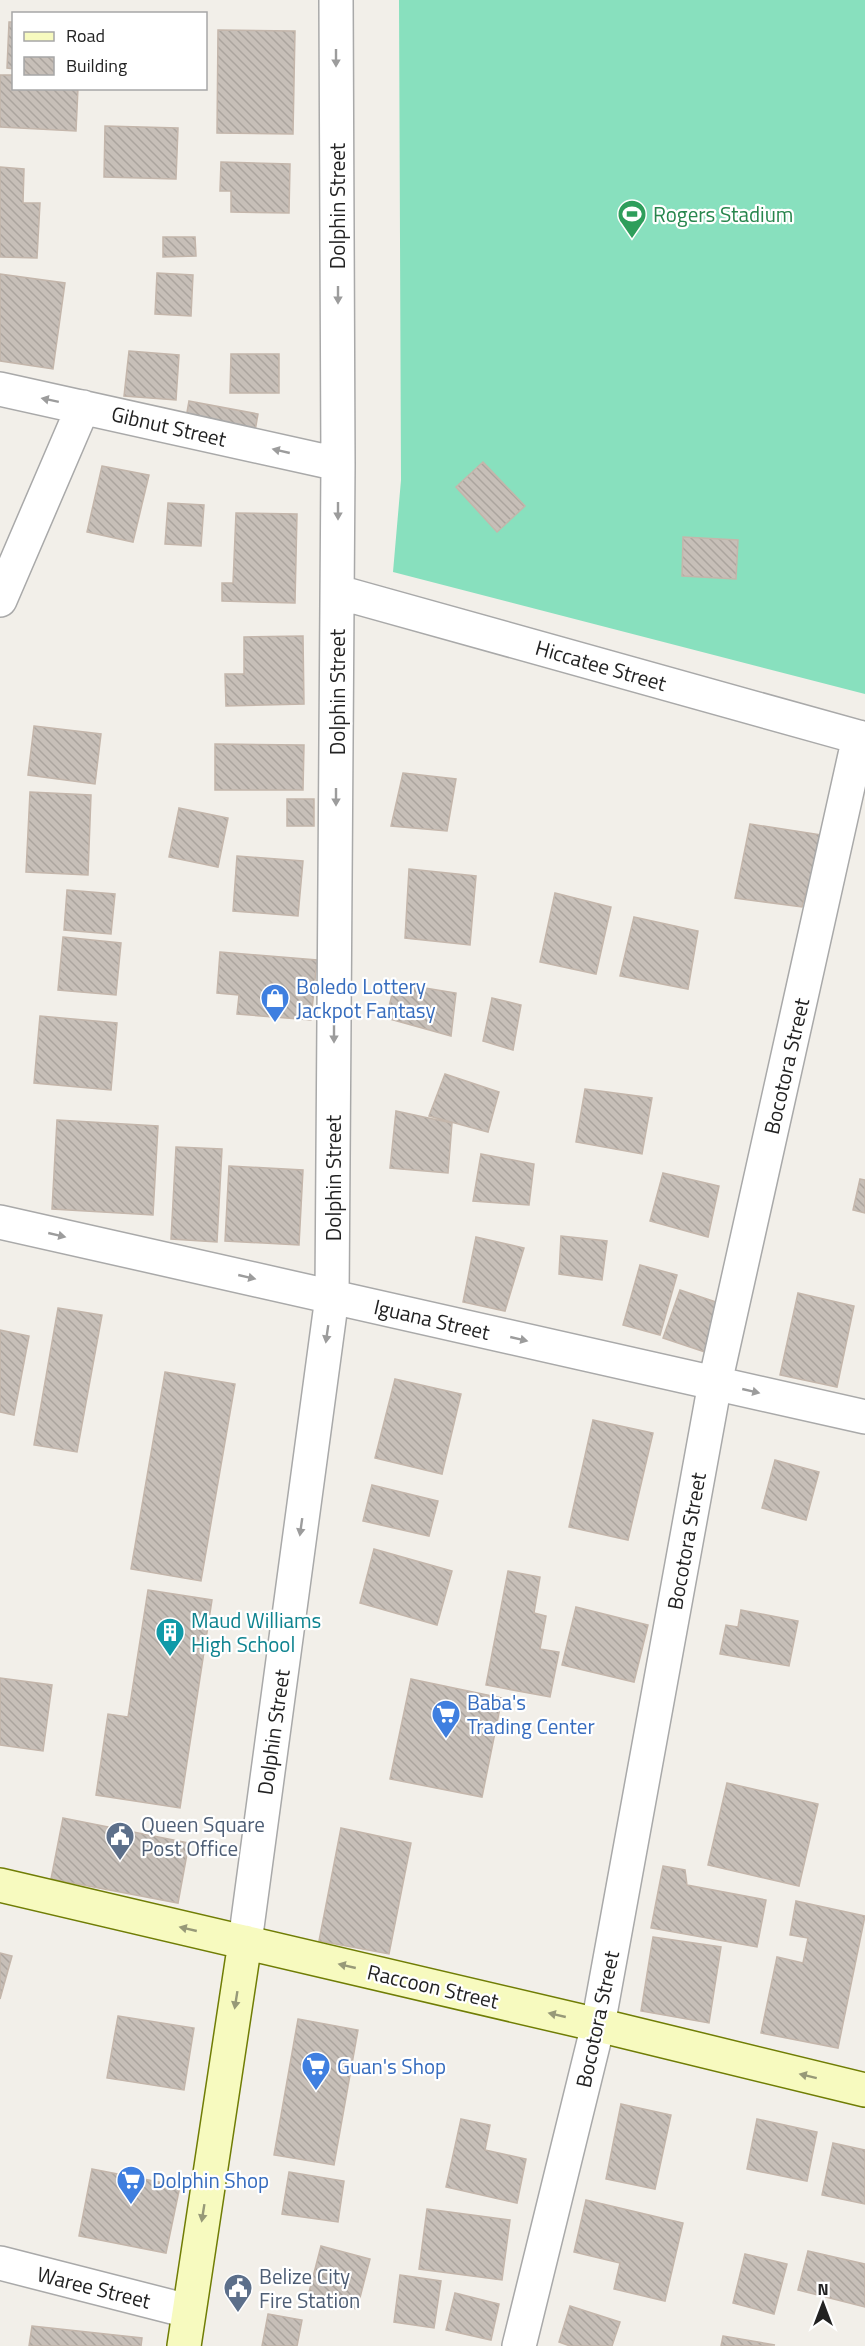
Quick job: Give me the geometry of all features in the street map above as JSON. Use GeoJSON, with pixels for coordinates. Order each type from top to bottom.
{"type":"FeatureCollection","features":[{"type":"Feature","properties":{"kind":"street","name":"Dolphin Street"},"geometry":{"type":"LineString","coordinates":[[184,2346],[245,1942],[332,1296],[338,592],[336,0]]}},
{"type":"Feature","properties":{"kind":"street","name":"Gibnut Street"},"geometry":{"type":"LineString","coordinates":[[0,389],[338,464]]}},
{"type":"Feature","properties":{"kind":"street"},"geometry":{"type":"LineString","coordinates":[[0,600],[82,407]]}},
{"type":"Feature","properties":{"kind":"street","name":"Hiccatee Street"},"geometry":{"type":"LineString","coordinates":[[338,592],[862,738]]}},
{"type":"Feature","properties":{"kind":"street","name":"Bocotora Street"},"geometry":{"type":"LineString","coordinates":[[519,2346],[598,2025],[715,1383],[862,738]]}},
{"type":"Feature","properties":{"kind":"street","name":"Iguana Street"},"geometry":{"type":"LineString","coordinates":[[0,1222],[865,1417]]}},
{"type":"Feature","properties":{"kind":"street","name":"Raccoon Street"},"geometry":{"type":"LineString","coordinates":[[0,1885],[865,2090]]}},
{"type":"Feature","properties":{"kind":"street","name":"Waree Street"},"geometry":{"type":"LineString","coordinates":[[0,2263],[188,2311]]}},
{"type":"Feature","properties":{"kind":"green space","name":"Rogers Stadium"},"geometry":{"type":"Polygon","coordinates":[[[399,0],[865,0],[865,694],[393,572],[401,480],[399,0]]]}},
{"type":"Feature","properties":{"kind":"building"},"geometry":{"type":"Polygon","coordinates":[[[9,22],[12,22],[12,69],[7,68],[9,22]]]}},
{"type":"Feature","properties":{"kind":"building"},"geometry":{"type":"Polygon","coordinates":[[[218,30],[295,31],[293,134],[217,133],[218,30]]]}},
{"type":"Feature","properties":{"kind":"building"},"geometry":{"type":"Polygon","coordinates":[[[0,75],[12,75],[12,90],[78,90],[76,131],[0,127],[0,75]]]}},
{"type":"Feature","properties":{"kind":"building"},"geometry":{"type":"Polygon","coordinates":[[[105,126],[178,128],[176,179],[104,177],[105,126]]]}},
{"type":"Feature","properties":{"kind":"building"},"geometry":{"type":"Polygon","coordinates":[[[221,162],[290,164],[289,213],[231,212],[231,191],[220,191],[221,162]]]}},
{"type":"Feature","properties":{"kind":"building"},"geometry":{"type":"Polygon","coordinates":[[[0,167],[24,169],[23,203],[40,203],[37,258],[0,257],[0,167]]]}},
{"type":"Feature","properties":{"kind":"building"},"geometry":{"type":"Polygon","coordinates":[[[163,237],[195,237],[196,256],[163,257],[163,237]]]}},
{"type":"Feature","properties":{"kind":"building"},"geometry":{"type":"Polygon","coordinates":[[[157,273],[193,275],[191,316],[155,314],[157,273]]]}},
{"type":"Feature","properties":{"kind":"building"},"geometry":{"type":"Polygon","coordinates":[[[0,274],[65,283],[53,369],[0,361],[0,274]]]}},
{"type":"Feature","properties":{"kind":"building"},"geometry":{"type":"Polygon","coordinates":[[[129,351],[179,355],[176,400],[124,396],[129,351]]]}},
{"type":"Feature","properties":{"kind":"building"},"geometry":{"type":"Polygon","coordinates":[[[231,354],[279,354],[279,393],[230,393],[231,354]]]}},
{"type":"Feature","properties":{"kind":"building"},"geometry":{"type":"Polygon","coordinates":[[[189,401],[258,414],[255,431],[186,418],[189,401]]]}},
{"type":"Feature","properties":{"kind":"building"},"geometry":{"type":"Polygon","coordinates":[[[483,462],[525,506],[497,532],[456,487],[483,462]]]}},
{"type":"Feature","properties":{"kind":"building"},"geometry":{"type":"Polygon","coordinates":[[[102,466],[149,475],[133,542],[87,532],[102,466]]]}},
{"type":"Feature","properties":{"kind":"building"},"geometry":{"type":"Polygon","coordinates":[[[168,503],[204,505],[201,546],[165,544],[168,503]]]}},
{"type":"Feature","properties":{"kind":"building"},"geometry":{"type":"Polygon","coordinates":[[[236,513],[297,514],[295,603],[222,601],[222,583],[233,583],[236,513]]]}},
{"type":"Feature","properties":{"kind":"building"},"geometry":{"type":"Polygon","coordinates":[[[683,537],[738,540],[736,579],[682,576],[683,537]]]}},
{"type":"Feature","properties":{"kind":"building"},"geometry":{"type":"Polygon","coordinates":[[[303,636],[304,704],[226,706],[225,674],[244,674],[244,637],[303,636]]]}},
{"type":"Feature","properties":{"kind":"building"},"geometry":{"type":"Polygon","coordinates":[[[34,726],[101,734],[95,784],[28,775],[34,726]]]}},
{"type":"Feature","properties":{"kind":"building"},"geometry":{"type":"Polygon","coordinates":[[[215,744],[304,745],[303,790],[215,790],[215,744]]]}},
{"type":"Feature","properties":{"kind":"building"},"geometry":{"type":"Polygon","coordinates":[[[403,773],[456,779],[447,831],[391,826],[403,773]]]}},
{"type":"Feature","properties":{"kind":"building"},"geometry":{"type":"Polygon","coordinates":[[[30,792],[91,795],[88,875],[26,872],[30,792]]]}},
{"type":"Feature","properties":{"kind":"building"},"geometry":{"type":"Polygon","coordinates":[[[287,799],[314,799],[314,826],[287,826],[287,799]]]}},
{"type":"Feature","properties":{"kind":"building"},"geometry":{"type":"Polygon","coordinates":[[[179,808],[228,818],[218,867],[169,857],[179,808]]]}},
{"type":"Feature","properties":{"kind":"building"},"geometry":{"type":"Polygon","coordinates":[[[750,824],[822,835],[802,907],[735,898],[750,824]]]}},
{"type":"Feature","properties":{"kind":"building"},"geometry":{"type":"Polygon","coordinates":[[[237,856],[303,861],[298,916],[233,911],[237,856]]]}},
{"type":"Feature","properties":{"kind":"building"},"geometry":{"type":"Polygon","coordinates":[[[409,869],[476,876],[470,945],[405,938],[409,869]]]}},
{"type":"Feature","properties":{"kind":"building"},"geometry":{"type":"Polygon","coordinates":[[[67,890],[115,894],[111,934],[64,930],[67,890]]]}},
{"type":"Feature","properties":{"kind":"building"},"geometry":{"type":"Polygon","coordinates":[[[555,893],[611,907],[596,974],[540,962],[555,893]]]}},
{"type":"Feature","properties":{"kind":"building"},"geometry":{"type":"Polygon","coordinates":[[[634,917],[698,931],[688,989],[620,976],[634,917]]]}},
{"type":"Feature","properties":{"kind":"building"},"geometry":{"type":"Polygon","coordinates":[[[63,937],[121,943],[116,995],[58,990],[63,937]]]}},
{"type":"Feature","properties":{"kind":"building"},"geometry":{"type":"Polygon","coordinates":[[[220,952],[317,960],[311,1020],[237,1014],[239,995],[217,993],[220,952]]]}},
{"type":"Feature","properties":{"kind":"building"},"geometry":{"type":"Polygon","coordinates":[[[395,983],[456,993],[451,1036],[386,1018],[395,983]]]}},
{"type":"Feature","properties":{"kind":"building"},"geometry":{"type":"Polygon","coordinates":[[[492,998],[521,1005],[513,1050],[483,1041],[492,998]]]}},
{"type":"Feature","properties":{"kind":"building"},"geometry":{"type":"Polygon","coordinates":[[[40,1016],[117,1023],[111,1090],[34,1083],[40,1016]]]}},
{"type":"Feature","properties":{"kind":"building"},"geometry":{"type":"Polygon","coordinates":[[[445,1074],[499,1092],[488,1132],[429,1116],[445,1074]]]}},
{"type":"Feature","properties":{"kind":"building"},"geometry":{"type":"Polygon","coordinates":[[[585,1089],[652,1098],[642,1154],[576,1142],[585,1089]]]}},
{"type":"Feature","properties":{"kind":"building"},"geometry":{"type":"Polygon","coordinates":[[[396,1111],[452,1123],[448,1173],[390,1168],[396,1111]]]}},
{"type":"Feature","properties":{"kind":"building"},"geometry":{"type":"Polygon","coordinates":[[[57,1120],[158,1126],[153,1215],[52,1209],[57,1120]]]}},
{"type":"Feature","properties":{"kind":"building"},"geometry":{"type":"Polygon","coordinates":[[[176,1147],[222,1149],[217,1242],[171,1239],[176,1147]]]}},
{"type":"Feature","properties":{"kind":"building"},"geometry":{"type":"Polygon","coordinates":[[[481,1154],[534,1164],[529,1205],[473,1201],[481,1154]]]}},
{"type":"Feature","properties":{"kind":"building"},"geometry":{"type":"Polygon","coordinates":[[[229,1166],[303,1170],[299,1245],[225,1241],[229,1166]]]}},
{"type":"Feature","properties":{"kind":"building"},"geometry":{"type":"Polygon","coordinates":[[[663,1173],[719,1186],[708,1237],[650,1221],[663,1173]]]}},
{"type":"Feature","properties":{"kind":"building"},"geometry":{"type":"Polygon","coordinates":[[[860,1179],[865,1180],[865,1213],[853,1210],[860,1179]]]}},
{"type":"Feature","properties":{"kind":"building"},"geometry":{"type":"Polygon","coordinates":[[[561,1236],[607,1241],[602,1280],[559,1274],[561,1236]]]}},
{"type":"Feature","properties":{"kind":"building"},"geometry":{"type":"Polygon","coordinates":[[[476,1237],[524,1248],[505,1311],[463,1302],[476,1237]]]}},
{"type":"Feature","properties":{"kind":"building"},"geometry":{"type":"Polygon","coordinates":[[[640,1265],[677,1275],[660,1335],[623,1325],[640,1265]]]}},
{"type":"Feature","properties":{"kind":"building"},"geometry":{"type":"Polygon","coordinates":[[[680,1290],[725,1305],[708,1353],[663,1338],[680,1290]]]}},
{"type":"Feature","properties":{"kind":"building"},"geometry":{"type":"Polygon","coordinates":[[[798,1293],[854,1306],[837,1387],[780,1375],[798,1293]]]}},
{"type":"Feature","properties":{"kind":"building"},"geometry":{"type":"Polygon","coordinates":[[[58,1308],[102,1315],[77,1452],[34,1445],[58,1308]]]}},
{"type":"Feature","properties":{"kind":"building"},"geometry":{"type":"Polygon","coordinates":[[[0,1330],[29,1336],[14,1415],[0,1412],[0,1330]]]}},
{"type":"Feature","properties":{"kind":"building"},"geometry":{"type":"Polygon","coordinates":[[[165,1372],[235,1384],[201,1581],[131,1569],[165,1372]]]}},
{"type":"Feature","properties":{"kind":"building"},"geometry":{"type":"Polygon","coordinates":[[[395,1379],[461,1394],[442,1474],[375,1458],[395,1379]]]}},
{"type":"Feature","properties":{"kind":"building"},"geometry":{"type":"Polygon","coordinates":[[[593,1420],[653,1433],[628,1540],[569,1527],[593,1420]]]}},
{"type":"Feature","properties":{"kind":"building"},"geometry":{"type":"Polygon","coordinates":[[[775,1460],[819,1472],[806,1520],[762,1508],[775,1460]]]}},
{"type":"Feature","properties":{"kind":"building"},"geometry":{"type":"Polygon","coordinates":[[[372,1485],[438,1501],[429,1536],[363,1521],[372,1485]]]}},
{"type":"Feature","properties":{"kind":"building"},"geometry":{"type":"Polygon","coordinates":[[[374,1549],[452,1571],[437,1625],[360,1603],[374,1549]]]}},
{"type":"Feature","properties":{"kind":"building"},"geometry":{"type":"Polygon","coordinates":[[[508,1571],[540,1577],[534,1613],[546,1616],[540,1649],[559,1652],[550,1697],[486,1685],[508,1571]]]}},
{"type":"Feature","properties":{"kind":"building","name":"Maud Williams High School"},"geometry":{"type":"Polygon","coordinates":[[[148,1590],[212,1600],[180,1808],[96,1795],[108,1714],[128,1717],[148,1590]]]}},
{"type":"Feature","properties":{"kind":"building"},"geometry":{"type":"Polygon","coordinates":[[[576,1607],[648,1625],[634,1682],[562,1665],[576,1607]]]}},
{"type":"Feature","properties":{"kind":"building"},"geometry":{"type":"Polygon","coordinates":[[[741,1610],[798,1621],[789,1666],[720,1654],[726,1625],[738,1627],[741,1610]]]}},
{"type":"Feature","properties":{"kind":"building"},"geometry":{"type":"Polygon","coordinates":[[[0,1678],[52,1685],[43,1751],[0,1745],[0,1678]]]}},
{"type":"Feature","properties":{"kind":"building","name":"Baba's Trading Center"},"geometry":{"type":"Polygon","coordinates":[[[411,1679],[502,1698],[482,1797],[390,1779],[411,1679]]]}},
{"type":"Feature","properties":{"kind":"building"},"geometry":{"type":"Polygon","coordinates":[[[727,1783],[818,1804],[799,1886],[708,1865],[727,1783]]]}},
{"type":"Feature","properties":{"kind":"building","name":"Queen Square Post Office"},"geometry":{"type":"Polygon","coordinates":[[[63,1818],[189,1843],[178,1903],[51,1879],[63,1818]]]}},
{"type":"Feature","properties":{"kind":"building"},"geometry":{"type":"Polygon","coordinates":[[[341,1828],[411,1843],[389,1954],[319,1941],[341,1828]]]}},
{"type":"Feature","properties":{"kind":"building"},"geometry":{"type":"Polygon","coordinates":[[[663,1866],[685,1870],[687,1885],[766,1900],[757,1947],[651,1928],[663,1866]]]}},
{"type":"Feature","properties":{"kind":"building"},"geometry":{"type":"Polygon","coordinates":[[[796,1901],[865,1916],[838,2048],[761,2033],[777,1957],[803,1963],[808,1938],[790,1935],[796,1901]]]}},
{"type":"Feature","properties":{"kind":"building"},"geometry":{"type":"Polygon","coordinates":[[[653,1937],[721,1947],[709,2023],[641,2011],[653,1937]]]}},
{"type":"Feature","properties":{"kind":"building"},"geometry":{"type":"Polygon","coordinates":[[[0,1953],[12,1956],[0,1999],[0,1953]]]}},
{"type":"Feature","properties":{"kind":"building"},"geometry":{"type":"Polygon","coordinates":[[[118,2016],[194,2028],[184,2090],[107,2078],[118,2016]]]}},
{"type":"Feature","properties":{"kind":"building","name":"Guan's Shop"},"geometry":{"type":"Polygon","coordinates":[[[298,2019],[358,2030],[334,2165],[274,2155],[298,2019]]]}},
{"type":"Feature","properties":{"kind":"building"},"geometry":{"type":"Polygon","coordinates":[[[621,2104],[671,2115],[655,2189],[606,2179],[621,2104]]]}},
{"type":"Feature","properties":{"kind":"building"},"geometry":{"type":"Polygon","coordinates":[[[461,2119],[490,2125],[485,2150],[526,2159],[517,2203],[446,2187],[461,2119]]]}},
{"type":"Feature","properties":{"kind":"building"},"geometry":{"type":"Polygon","coordinates":[[[757,2119],[817,2132],[807,2181],[747,2169],[757,2119]]]}},
{"type":"Feature","properties":{"kind":"building"},"geometry":{"type":"Polygon","coordinates":[[[833,2143],[865,2150],[865,2204],[822,2195],[833,2143]]]}},
{"type":"Feature","properties":{"kind":"building"},"geometry":{"type":"Polygon","coordinates":[[[92,2169],[180,2186],[166,2253],[79,2236],[92,2169]]]}},
{"type":"Feature","properties":{"kind":"building"},"geometry":{"type":"Polygon","coordinates":[[[289,2172],[344,2181],[338,2222],[282,2214],[289,2172]]]}},
{"type":"Feature","properties":{"kind":"building"},"geometry":{"type":"Polygon","coordinates":[[[586,2200],[683,2223],[665,2301],[614,2289],[620,2263],[574,2252],[586,2200]]]}},
{"type":"Feature","properties":{"kind":"building"},"geometry":{"type":"Polygon","coordinates":[[[427,2209],[510,2220],[502,2280],[419,2269],[427,2209]]]}},
{"type":"Feature","properties":{"kind":"building"},"geometry":{"type":"Polygon","coordinates":[[[321,2246],[370,2259],[357,2309],[308,2296],[321,2246]]]}},
{"type":"Feature","properties":{"kind":"building"},"geometry":{"type":"Polygon","coordinates":[[[808,2251],[865,2264],[865,2307],[798,2290],[808,2251]]]}},
{"type":"Feature","properties":{"kind":"building"},"geometry":{"type":"Polygon","coordinates":[[[745,2254],[787,2264],[774,2314],[733,2303],[745,2254]]]}},
{"type":"Feature","properties":{"kind":"building"},"geometry":{"type":"Polygon","coordinates":[[[400,2275],[441,2281],[434,2328],[394,2322],[400,2275]]]}},
{"type":"Feature","properties":{"kind":"building"},"geometry":{"type":"Polygon","coordinates":[[[455,2293],[499,2304],[491,2340],[446,2330],[455,2293]]]}},
{"type":"Feature","properties":{"kind":"building"},"geometry":{"type":"Polygon","coordinates":[[[570,2306],[620,2322],[612,2346],[570,2346],[559,2342],[570,2306]]]}},
{"type":"Feature","properties":{"kind":"building"},"geometry":{"type":"Polygon","coordinates":[[[268,2314],[302,2320],[297,2346],[262,2346],[268,2314]]]}},
{"type":"Feature","properties":{"kind":"building"},"geometry":{"type":"Polygon","coordinates":[[[32,2326],[142,2338],[141,2346],[29,2346],[32,2326]]]}},
{"type":"Feature","properties":{"kind":"building"},"geometry":{"type":"Polygon","coordinates":[[[723,2336],[775,2345],[721,2346],[723,2336]]]}},
{"type":"Feature","properties":{"kind":"place","name":"Rogers Stadium"},"geometry":{"type":"Point","coordinates":[632,240]}},
{"type":"Feature","properties":{"kind":"place","name":"Boledo Lottery Jackpot Fantasy"},"geometry":{"type":"Point","coordinates":[275,1024]}},
{"type":"Feature","properties":{"kind":"place","name":"Maud Williams High School"},"geometry":{"type":"Point","coordinates":[170,1658]}},
{"type":"Feature","properties":{"kind":"place","name":"Baba's Trading Center"},"geometry":{"type":"Point","coordinates":[446,1740]}},
{"type":"Feature","properties":{"kind":"place","name":"Queen Square Post Office"},"geometry":{"type":"Point","coordinates":[120,1862]}},
{"type":"Feature","properties":{"kind":"place","name":"Guan's Shop"},"geometry":{"type":"Point","coordinates":[316,2092]}},
{"type":"Feature","properties":{"kind":"place","name":"Dolphin Shop"},"geometry":{"type":"Point","coordinates":[131,2206]}},
{"type":"Feature","properties":{"kind":"place","name":"Belize City Fire Station"},"geometry":{"type":"Point","coordinates":[238,2314]}}]}
